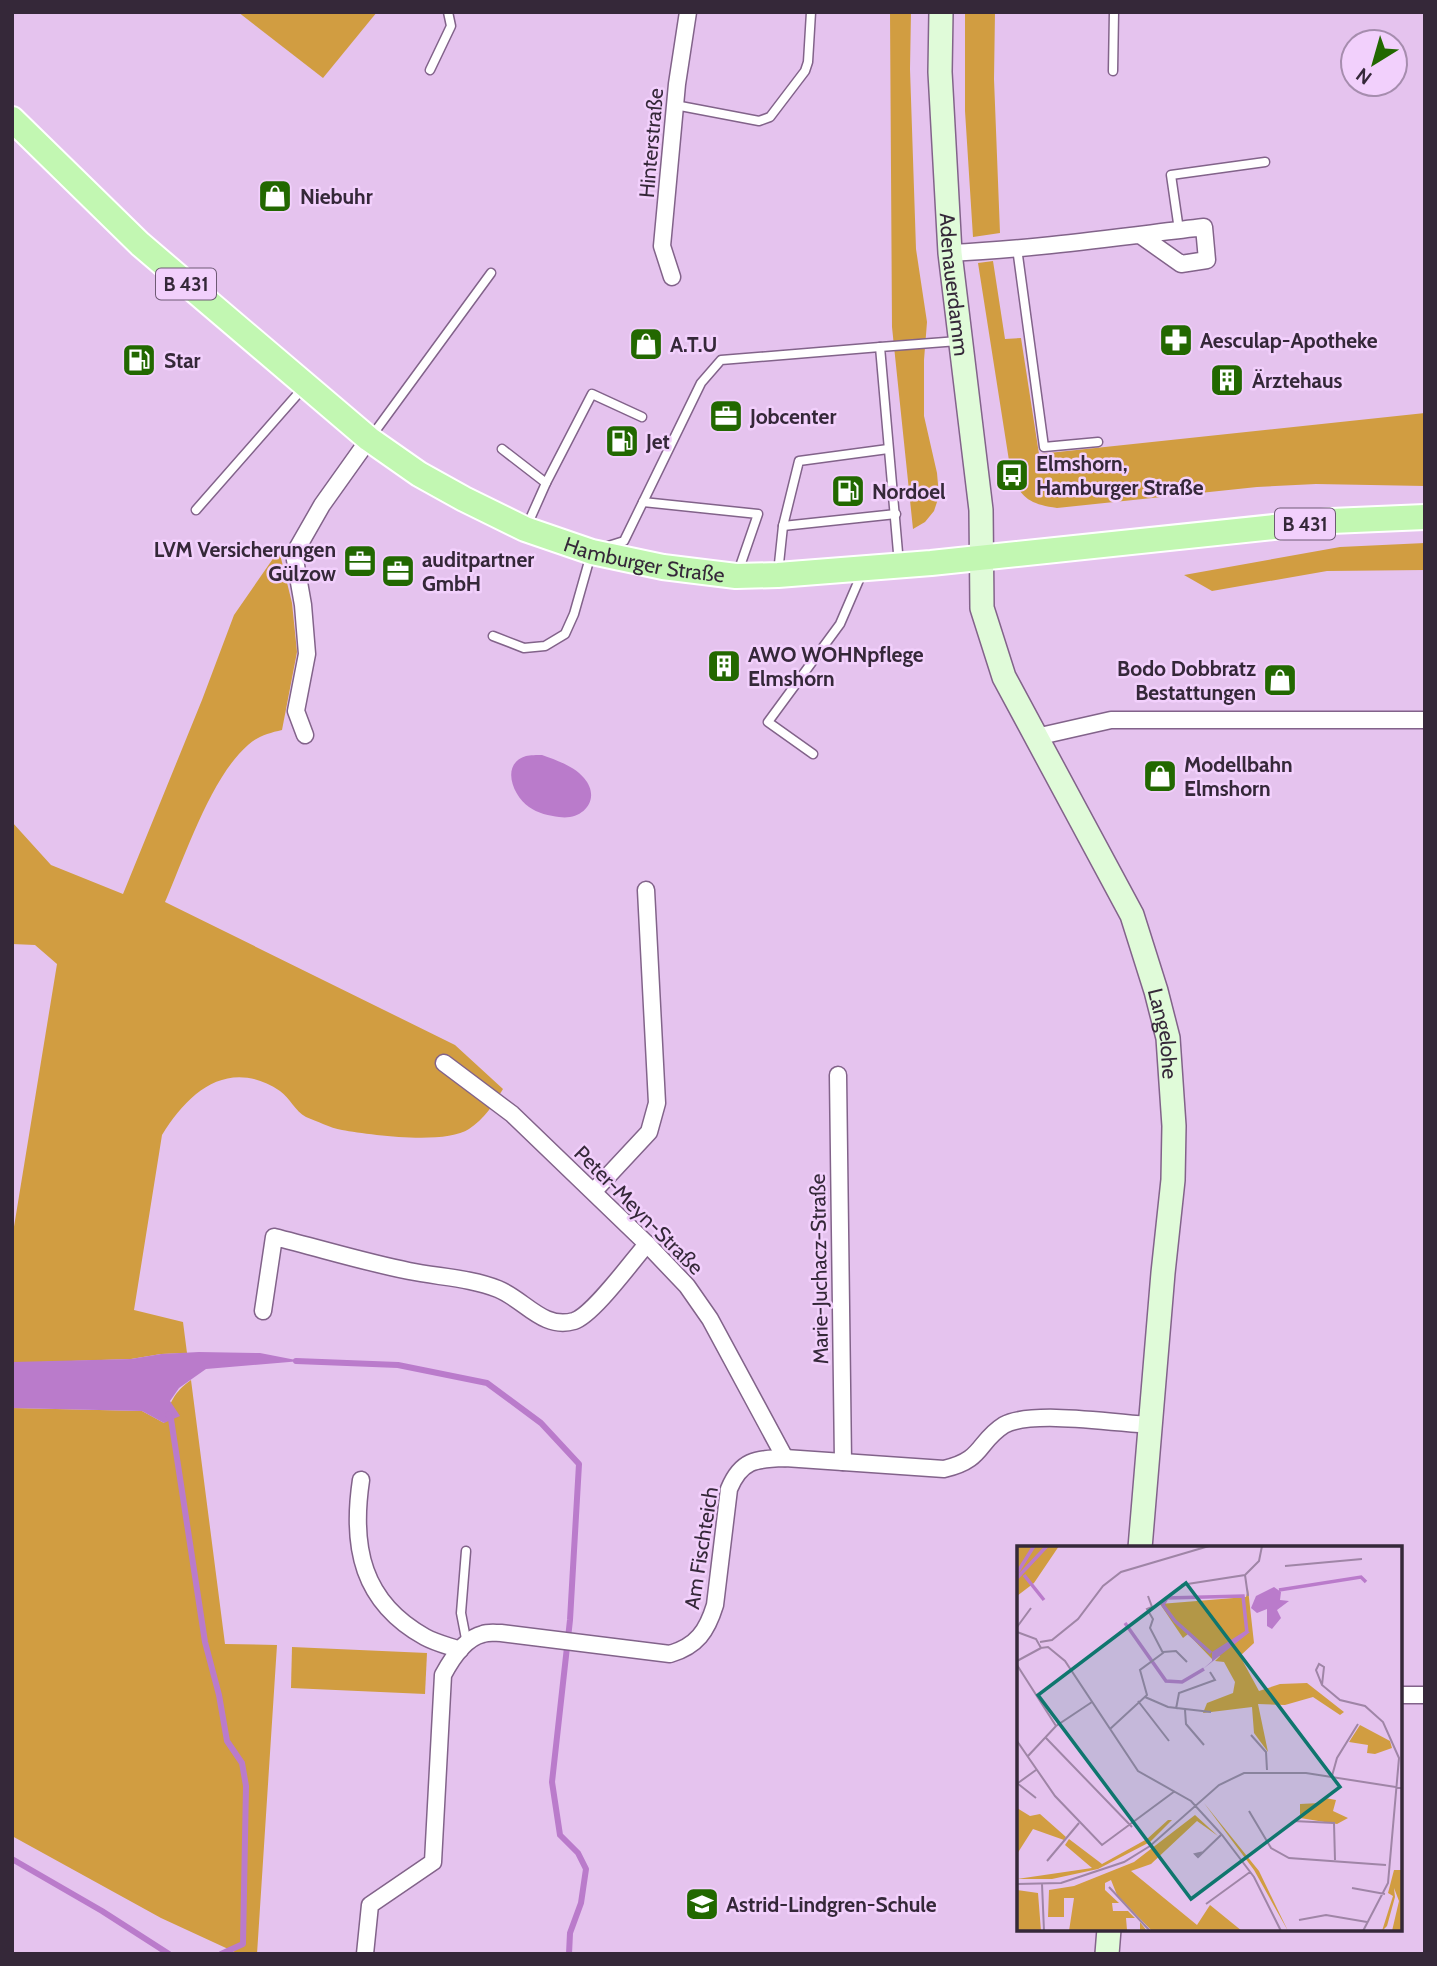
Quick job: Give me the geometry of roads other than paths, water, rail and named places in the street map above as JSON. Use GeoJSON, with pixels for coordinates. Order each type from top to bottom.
{"type":"FeatureCollection","features":[{"type":"Feature","properties":{"kind":"main road","name":"Hamburger Straße"},"geometry":{"type":"LineString","coordinates":[[12,119],[140,244],[369,439],[419,474],[525,528],[592,552],[663,567],[736,576],[778,575],[1091,547],[1331,521],[1425,517]]}},
{"type":"Feature","properties":{"kind":"street","name":"Hinterstraße"},"geometry":{"type":"LineString","coordinates":[[672,277],[662,246],[675,105],[688,12]]}},
{"type":"Feature","properties":{"kind":"street","name":"Adenauerdamm"},"geometry":{"type":"LineString","coordinates":[[941,12],[940,72],[950,253],[981,509],[983,557]]}},
{"type":"Feature","properties":{"kind":"street"},"geometry":{"type":"LineString","coordinates":[[950,253],[1204,227],[1207,260],[1181,264],[1140,234]]}},
{"type":"Feature","properties":{"kind":"street"},"geometry":{"type":"LineString","coordinates":[[306,735],[296,711],[307,654],[303,605],[294,554],[323,505],[369,439]]}},
{"type":"Feature","properties":{"kind":"street","name":"Langelohe"},"geometry":{"type":"LineString","coordinates":[[983,557],[982,608],[1004,677],[1132,915],[1157,990],[1168,1038],[1174,1126],[1173,1180],[1140,1546]]}},
{"type":"Feature","properties":{"kind":"street"},"geometry":{"type":"LineString","coordinates":[[1036,737],[1111,720],[1425,720]]}},
{"type":"Feature","properties":{"kind":"street"},"geometry":{"type":"LineString","coordinates":[[594,1191],[649,1132],[657,1103],[646,890]]}},
{"type":"Feature","properties":{"kind":"street","name":"Peter-Meyn-Straße"},"geometry":{"type":"LineString","coordinates":[[444,1063],[512,1114],[594,1191],[687,1286],[710,1320],[785,1458]]}},
{"type":"Feature","properties":{"kind":"street","name":"Marie-Juchacz-Straße"},"geometry":{"type":"LineString","coordinates":[[838,1075],[843,1462]]}},
{"type":"Feature","properties":{"kind":"street"},"geometry":{"type":"LineString","coordinates":[[263,1311],[274,1237],[406,1270],[497,1288],[513,1296],[541,1318],[556,1324],[576,1321],[591,1309],[647,1244]]}},
{"type":"Feature","properties":{"kind":"street","name":"Am Fischteich"},"geometry":{"type":"LineString","coordinates":[[464,1647],[482,1634],[501,1633],[670,1654],[687,1649],[710,1621],[715,1605],[729,1489],[735,1475],[743,1466],[761,1459],[785,1458],[944,1469],[961,1465],[976,1455],[992,1435],[1016,1420],[1037,1418],[1150,1425]]}},
{"type":"Feature","properties":{"kind":"street"},"geometry":{"type":"LineString","coordinates":[[361,1480],[357,1504],[361,1560],[378,1596],[400,1619],[426,1638],[464,1647]]}},
{"type":"Feature","properties":{"kind":"street"},"geometry":{"type":"LineString","coordinates":[[365,1954],[370,1905],[433,1862],[443,1675],[451,1659],[464,1647]]}},
{"type":"Feature","properties":{"kind":"street"},"geometry":{"type":"LineString","coordinates":[[1402,1695],[1425,1695]]}},
{"type":"Feature","properties":{"kind":"street"},"geometry":{"type":"LineString","coordinates":[[1107,1954],[1109,1931]]}},
{"type":"Feature","properties":{"kind":"lane"},"geometry":{"type":"LineString","coordinates":[[430,70],[451,26],[448,12]]}},
{"type":"Feature","properties":{"kind":"lane"},"geometry":{"type":"LineString","coordinates":[[675,105],[759,121],[770,117],[805,71],[811,12]]}},
{"type":"Feature","properties":{"kind":"lane"},"geometry":{"type":"LineString","coordinates":[[1113,71],[1114,12]]}},
{"type":"Feature","properties":{"kind":"lane"},"geometry":{"type":"LineString","coordinates":[[1179,230],[1171,175],[1265,162]]}},
{"type":"Feature","properties":{"kind":"lane"},"geometry":{"type":"LineString","coordinates":[[1017,248],[1044,447],[1098,442]]}},
{"type":"Feature","properties":{"kind":"lane"},"geometry":{"type":"LineString","coordinates":[[369,439],[491,273]]}},
{"type":"Feature","properties":{"kind":"lane"},"geometry":{"type":"LineString","coordinates":[[493,636],[524,648],[545,646],[565,634],[575,614],[592,552],[624,541],[701,383],[721,360],[961,340]]}},
{"type":"Feature","properties":{"kind":"lane"},"geometry":{"type":"LineString","coordinates":[[880,347],[899,565]]}},
{"type":"Feature","properties":{"kind":"lane"},"geometry":{"type":"LineString","coordinates":[[196,510],[304,385]]}},
{"type":"Feature","properties":{"kind":"lane"},"geometry":{"type":"LineString","coordinates":[[525,528],[592,394],[642,417]]}},
{"type":"Feature","properties":{"kind":"lane"},"geometry":{"type":"LineString","coordinates":[[502,449],[546,483]]}},
{"type":"Feature","properties":{"kind":"lane"},"geometry":{"type":"LineString","coordinates":[[778,575],[783,526],[799,461],[888,449]]}},
{"type":"Feature","properties":{"kind":"lane"},"geometry":{"type":"LineString","coordinates":[[643,502],[758,514],[736,576]]}},
{"type":"Feature","properties":{"kind":"lane"},"geometry":{"type":"LineString","coordinates":[[783,526],[896,514]]}},
{"type":"Feature","properties":{"kind":"lane"},"geometry":{"type":"LineString","coordinates":[[813,754],[768,722],[840,624],[864,569]]}},
{"type":"Feature","properties":{"kind":"lane"},"geometry":{"type":"LineString","coordinates":[[464,1647],[461,1613],[466,1551]]}},
{"type":"Feature","properties":{"kind":"waterway"},"geometry":{"type":"LineString","coordinates":[[296,1361],[398,1365],[487,1383],[541,1423],[579,1464],[570,1620],[552,1782],[560,1835],[578,1853],[586,1869],[581,1903],[570,1933],[569,1954]]}},
{"type":"Feature","properties":{"kind":"waterway"},"geometry":{"type":"LineString","coordinates":[[168,1415],[171,1419],[205,1642],[219,1695],[227,1741],[242,1763],[246,1786],[243,1944],[221,1954]]}},
{"type":"Feature","properties":{"kind":"waterway"},"geometry":{"type":"LineString","coordinates":[[12,1859],[102,1911],[169,1954]]}},
{"type":"Feature","properties":{"kind":"place","name":"Niebuhr"},"geometry":{"type":"Point","coordinates":[275,196]}},
{"type":"Feature","properties":{"kind":"place","name":"Aesculap-Apotheke"},"geometry":{"type":"Point","coordinates":[1176,340]}},
{"type":"Feature","properties":{"kind":"place","name":"A.T.U"},"geometry":{"type":"Point","coordinates":[646,344]}},
{"type":"Feature","properties":{"kind":"place","name":"Star"},"geometry":{"type":"Point","coordinates":[139,360]}},
{"type":"Feature","properties":{"kind":"place","name":"Ärztehaus"},"geometry":{"type":"Point","coordinates":[1227,380]}},
{"type":"Feature","properties":{"kind":"place","name":"Jobcenter"},"geometry":{"type":"Point","coordinates":[726,416]}},
{"type":"Feature","properties":{"kind":"place","name":"Jet"},"geometry":{"type":"Point","coordinates":[622,441]}},
{"type":"Feature","properties":{"kind":"place","name":"Elmshorn, Hamburger Straße"},"geometry":{"type":"Point","coordinates":[1012,475]}},
{"type":"Feature","properties":{"kind":"place","name":"Nordoel"},"geometry":{"type":"Point","coordinates":[848,491]}},
{"type":"Feature","properties":{"kind":"place","name":"LVM Versicherungen Gülzow"},"geometry":{"type":"Point","coordinates":[360,561]}},
{"type":"Feature","properties":{"kind":"place","name":"auditpartner GmbH"},"geometry":{"type":"Point","coordinates":[398,571]}},
{"type":"Feature","properties":{"kind":"place","name":"AWO WOHNpflege Elmshorn"},"geometry":{"type":"Point","coordinates":[724,666]}},
{"type":"Feature","properties":{"kind":"place","name":"Bodo Dobbratz Bestattungen"},"geometry":{"type":"Point","coordinates":[1280,680]}},
{"type":"Feature","properties":{"kind":"place","name":"Modellbahn Elmshorn"},"geometry":{"type":"Point","coordinates":[1160,776]}},
{"type":"Feature","properties":{"kind":"place","name":"Astrid-Lindgren-Schule"},"geometry":{"type":"Point","coordinates":[702,1904]}}]}
